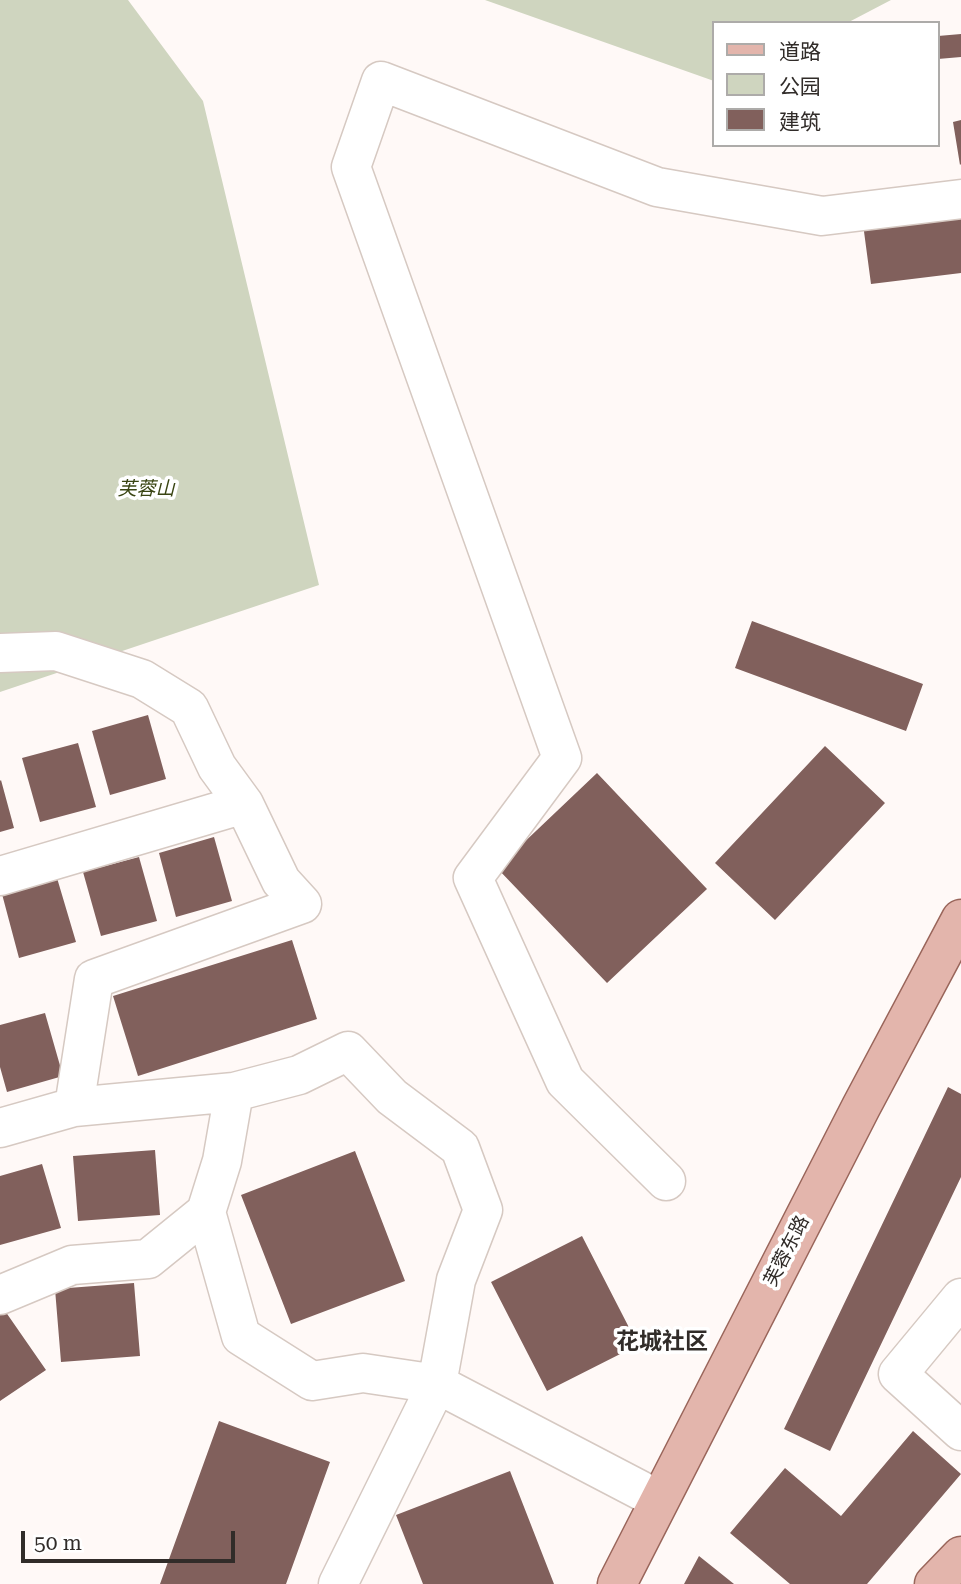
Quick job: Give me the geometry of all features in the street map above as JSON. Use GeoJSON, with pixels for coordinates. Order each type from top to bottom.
{"type":"FeatureCollection","features":[{"type":"Feature","properties":{"kind":"main road","name":"芙蓉东路"},"geometry":{"type":"LineString","coordinates":[[617,1584],[861,1107],[961,919]]}},
{"type":"Feature","properties":{"kind":"main road"},"geometry":{"type":"LineString","coordinates":[[934,1584],[961,1556]]}},
{"type":"Feature","properties":{"kind":"street"},"geometry":{"type":"LineString","coordinates":[[666,1181],[565,1081],[473,878],[562,758],[351,167],[381,81],[657,187],[821,216],[961,199]]}},
{"type":"Feature","properties":{"kind":"street"},"geometry":{"type":"LineString","coordinates":[[0,653],[56,651],[142,679],[189,708],[217,767],[244,804],[281,881],[302,904],[94,979],[74,1107]]}},
{"type":"Feature","properties":{"kind":"street"},"geometry":{"type":"LineString","coordinates":[[0,876],[244,804]]}},
{"type":"Feature","properties":{"kind":"street"},"geometry":{"type":"LineString","coordinates":[[0,1128],[74,1107],[234,1092],[299,1075],[348,1051],[391,1097],[460,1148],[483,1209],[456,1280],[437,1384],[338,1584]]}},
{"type":"Feature","properties":{"kind":"street"},"geometry":{"type":"LineString","coordinates":[[234,1092],[222,1161],[206,1212],[241,1336],[312,1381],[363,1373],[437,1384],[659,1500]]}},
{"type":"Feature","properties":{"kind":"street"},"geometry":{"type":"LineString","coordinates":[[0,1295],[72,1265],[148,1259],[206,1212]]}},
{"type":"Feature","properties":{"kind":"street"},"geometry":{"type":"LineString","coordinates":[[961,1298],[898,1374],[961,1431]]}},
{"type":"Feature","properties":{"kind":"green space","name":"芙蓉山"},"geometry":{"type":"Polygon","coordinates":[[[0,0],[128,0],[203,101],[319,585],[0,692],[0,0]]]}},
{"type":"Feature","properties":{"kind":"green space"},"geometry":{"type":"Polygon","coordinates":[[[485,0],[891,0],[851,21],[712,21],[712,80],[485,0]]]}},
{"type":"Feature","properties":{"kind":"building"},"geometry":{"type":"Polygon","coordinates":[[[961,34],[961,57],[940,59],[940,36],[961,34]]]}},
{"type":"Feature","properties":{"kind":"building"},"geometry":{"type":"Polygon","coordinates":[[[961,120],[961,164],[960,165],[953,122],[961,120]]]}},
{"type":"Feature","properties":{"kind":"building"},"geometry":{"type":"Polygon","coordinates":[[[961,212],[961,273],[871,284],[863,224],[961,212]]]}},
{"type":"Feature","properties":{"kind":"building"},"geometry":{"type":"Polygon","coordinates":[[[752,621],[923,684],[906,731],[735,668],[752,621]]]}},
{"type":"Feature","properties":{"kind":"building"},"geometry":{"type":"Polygon","coordinates":[[[148,715],[166,779],[110,795],[92,731],[148,715]]]}},
{"type":"Feature","properties":{"kind":"building"},"geometry":{"type":"Polygon","coordinates":[[[78,743],[96,807],[40,822],[22,758],[78,743]]]}},
{"type":"Feature","properties":{"kind":"building"},"geometry":{"type":"Polygon","coordinates":[[[825,746],[885,803],[775,920],[715,863],[825,746]]]}},
{"type":"Feature","properties":{"kind":"building"},"geometry":{"type":"Polygon","coordinates":[[[597,773],[707,889],[607,983],[497,868],[597,773]]]}},
{"type":"Feature","properties":{"kind":"building"},"geometry":{"type":"Polygon","coordinates":[[[0,781],[14,828],[0,832],[0,781]]]}},
{"type":"Feature","properties":{"kind":"building"},"geometry":{"type":"Polygon","coordinates":[[[214,837],[232,901],[176,917],[159,853],[214,837]]]}},
{"type":"Feature","properties":{"kind":"building"},"geometry":{"type":"Polygon","coordinates":[[[139,857],[157,921],[101,936],[83,872],[139,857]]]}},
{"type":"Feature","properties":{"kind":"building"},"geometry":{"type":"Polygon","coordinates":[[[57,878],[76,942],[19,958],[2,894],[57,878]]]}},
{"type":"Feature","properties":{"kind":"building"},"geometry":{"type":"Polygon","coordinates":[[[292,940],[317,1019],[138,1076],[113,996],[292,940]]]}},
{"type":"Feature","properties":{"kind":"building"},"geometry":{"type":"Polygon","coordinates":[[[45,1013],[63,1076],[7,1092],[0,1067],[0,1025],[45,1013]]]}},
{"type":"Feature","properties":{"kind":"building"},"geometry":{"type":"Polygon","coordinates":[[[948,1087],[961,1094],[961,1177],[830,1451],[784,1429],[948,1087]]]}},
{"type":"Feature","properties":{"kind":"building"},"geometry":{"type":"Polygon","coordinates":[[[155,1150],[160,1215],[78,1221],[73,1156],[155,1150]]]}},
{"type":"Feature","properties":{"kind":"building"},"geometry":{"type":"Polygon","coordinates":[[[355,1151],[405,1281],[291,1324],[241,1195],[355,1151]]]}},
{"type":"Feature","properties":{"kind":"building"},"geometry":{"type":"Polygon","coordinates":[[[42,1164],[61,1228],[0,1245],[0,1176],[42,1164]]]}},
{"type":"Feature","properties":{"kind":"building"},"geometry":{"type":"Polygon","coordinates":[[[582,1236],[638,1345],[547,1391],[491,1282],[582,1236]]]}},
{"type":"Feature","properties":{"kind":"building"},"geometry":{"type":"Polygon","coordinates":[[[134,1283],[140,1356],[61,1362],[55,1289],[134,1283]]]}},
{"type":"Feature","properties":{"kind":"building"},"geometry":{"type":"Polygon","coordinates":[[[3,1308],[46,1370],[0,1401],[0,1310],[3,1308]]]}},
{"type":"Feature","properties":{"kind":"building"},"geometry":{"type":"Polygon","coordinates":[[[219,1421],[330,1462],[286,1584],[160,1584],[219,1421]]]}},
{"type":"Feature","properties":{"kind":"building"},"geometry":{"type":"Polygon","coordinates":[[[913,1431],[961,1474],[867,1584],[790,1584],[730,1533],[785,1468],[841,1516],[913,1431]]]}},
{"type":"Feature","properties":{"kind":"building"},"geometry":{"type":"Polygon","coordinates":[[[510,1471],[554,1584],[423,1584],[396,1515],[510,1471]]]}},
{"type":"Feature","properties":{"kind":"building"},"geometry":{"type":"Polygon","coordinates":[[[699,1556],[734,1584],[684,1584],[699,1556]]]}},
{"type":"Feature","properties":{"kind":"district","name":"花城社区"},"geometry":{"type":"Point","coordinates":[662,1342]}}]}
